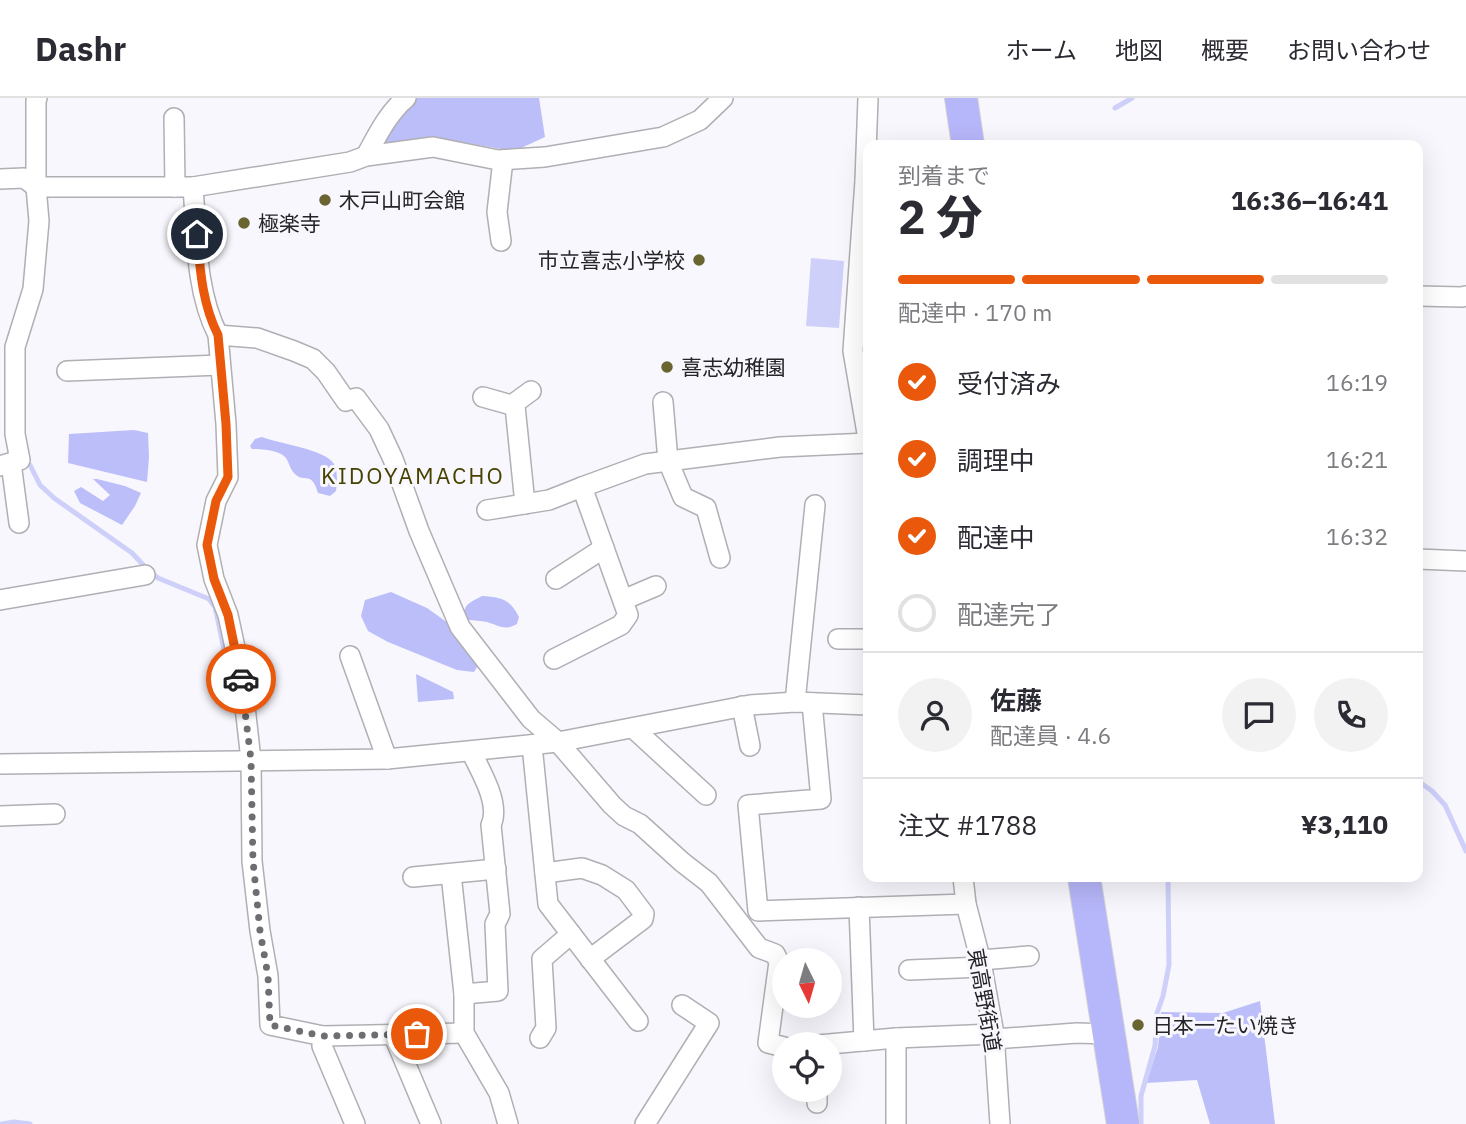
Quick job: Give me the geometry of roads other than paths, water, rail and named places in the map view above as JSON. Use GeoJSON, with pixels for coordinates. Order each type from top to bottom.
{"type":"FeatureCollection","features":[{"type":"Feature","properties":{"kind":"highway"},"geometry":{"type":"LineString","coordinates":[[961,98],[967,140]]}},
{"type":"Feature","properties":{"kind":"highway"},"geometry":{"type":"LineString","coordinates":[[1085,882],[1123,1124]]}},
{"type":"Feature","properties":{"kind":"street"},"geometry":{"type":"LineString","coordinates":[[19,523],[5,465],[20,460],[7,433],[15,347],[33,289],[39,221],[36,187],[37,98]]}},
{"type":"Feature","properties":{"kind":"street"},"geometry":{"type":"LineString","coordinates":[[366,156],[384,124],[399,103],[406,98]]}},
{"type":"Feature","properties":{"kind":"street"},"geometry":{"type":"LineString","coordinates":[[0,179],[24,178],[36,187],[184,187],[350,162],[366,156],[433,146],[498,160],[545,157],[663,137],[700,120],[723,98]]}},
{"type":"Feature","properties":{"kind":"street"},"geometry":{"type":"LineString","coordinates":[[866,140],[868,98]]}},
{"type":"Feature","properties":{"kind":"street"},"geometry":{"type":"LineString","coordinates":[[174,118],[200,281],[209,318],[218,335],[228,477],[216,501],[207,545],[214,579],[228,615],[242,680],[251,760],[253,861],[260,931],[268,976],[270,1025],[323,1036],[464,1033]]}},
{"type":"Feature","properties":{"kind":"street"},"geometry":{"type":"LineString","coordinates":[[501,241],[498,212],[503,160]]}},
{"type":"Feature","properties":{"kind":"street"},"geometry":{"type":"LineString","coordinates":[[863,209],[853,351],[863,411]]}},
{"type":"Feature","properties":{"kind":"street"},"geometry":{"type":"LineString","coordinates":[[1423,296],[1466,296]]}},
{"type":"Feature","properties":{"kind":"street"},"geometry":{"type":"LineString","coordinates":[[218,335],[257,338],[313,359],[326,372],[346,401],[356,398],[379,429],[393,458],[419,531],[460,627],[531,719],[558,743],[612,805],[624,816],[640,824],[709,883],[759,948],[775,954],[779,962],[768,1043],[772,1044]]}},
{"type":"Feature","properties":{"kind":"street"},"geometry":{"type":"LineString","coordinates":[[67,371],[220,365]]}},
{"type":"Feature","properties":{"kind":"street"},"geometry":{"type":"LineString","coordinates":[[524,504],[516,402],[531,391]]}},
{"type":"Feature","properties":{"kind":"street"},"geometry":{"type":"LineString","coordinates":[[483,397],[516,406]]}},
{"type":"Feature","properties":{"kind":"street"},"geometry":{"type":"LineString","coordinates":[[663,402],[668,461],[683,497],[706,508],[720,558]]}},
{"type":"Feature","properties":{"kind":"street"},"geometry":{"type":"LineString","coordinates":[[487,510],[549,500],[645,464],[780,447],[863,441]]}},
{"type":"Feature","properties":{"kind":"street"},"geometry":{"type":"LineString","coordinates":[[554,659],[621,625],[628,615],[582,486]]}},
{"type":"Feature","properties":{"kind":"street"},"geometry":{"type":"LineString","coordinates":[[815,505],[803,703],[821,799],[748,805],[758,911],[965,904]]}},
{"type":"Feature","properties":{"kind":"street"},"geometry":{"type":"LineString","coordinates":[[556,579],[604,548]]}},
{"type":"Feature","properties":{"kind":"street"},"geometry":{"type":"LineString","coordinates":[[1423,559],[1466,561]]}},
{"type":"Feature","properties":{"kind":"street"},"geometry":{"type":"LineString","coordinates":[[0,600],[145,575]]}},
{"type":"Feature","properties":{"kind":"street"},"geometry":{"type":"LineString","coordinates":[[623,600],[656,586]]}},
{"type":"Feature","properties":{"kind":"street"},"geometry":{"type":"LineString","coordinates":[[838,639],[863,639]]}},
{"type":"Feature","properties":{"kind":"street"},"geometry":{"type":"LineString","coordinates":[[350,656],[387,759]]}},
{"type":"Feature","properties":{"kind":"street"},"geometry":{"type":"LineString","coordinates":[[0,764],[387,759],[558,743],[742,706],[803,703],[863,705]]}},
{"type":"Feature","properties":{"kind":"street"},"geometry":{"type":"LineString","coordinates":[[742,706],[750,746]]}},
{"type":"Feature","properties":{"kind":"street"},"geometry":{"type":"LineString","coordinates":[[634,728],[706,795]]}},
{"type":"Feature","properties":{"kind":"street"},"geometry":{"type":"LineString","coordinates":[[532,745],[548,904],[638,1021]]}},
{"type":"Feature","properties":{"kind":"street"},"geometry":{"type":"LineString","coordinates":[[464,994],[498,991],[495,924],[500,914],[491,825],[495,818],[491,792],[471,751]]}},
{"type":"Feature","properties":{"kind":"street"},"geometry":{"type":"LineString","coordinates":[[0,816],[55,814]]}},
{"type":"Feature","properties":{"kind":"street"},"geometry":{"type":"LineString","coordinates":[[20,815],[22,835]]}},
{"type":"Feature","properties":{"kind":"street"},"geometry":{"type":"LineString","coordinates":[[545,873],[582,868],[602,875],[626,890],[644,914],[643,919],[590,959]]}},
{"type":"Feature","properties":{"kind":"street"},"geometry":{"type":"LineString","coordinates":[[413,877],[496,869]]}},
{"type":"Feature","properties":{"kind":"street"},"geometry":{"type":"LineString","coordinates":[[451,874],[464,994],[464,1033],[499,1093],[508,1124]]}},
{"type":"Feature","properties":{"kind":"street","name":"東高野街道"},"geometry":{"type":"LineString","coordinates":[[963,882],[965,904],[981,963],[994,1037],[1000,1124]]}},
{"type":"Feature","properties":{"kind":"street"},"geometry":{"type":"LineString","coordinates":[[859,907],[864,1041]]}},
{"type":"Feature","properties":{"kind":"street"},"geometry":{"type":"LineString","coordinates":[[540,1038],[546,1028],[542,959],[571,933]]}},
{"type":"Feature","properties":{"kind":"street"},"geometry":{"type":"LineString","coordinates":[[909,970],[1029,956]]}},
{"type":"Feature","properties":{"kind":"street"},"geometry":{"type":"LineString","coordinates":[[645,1124],[709,1023],[682,1005]]}},
{"type":"Feature","properties":{"kind":"street"},"geometry":{"type":"LineString","coordinates":[[842,1043],[896,1038],[994,1037],[1077,1032],[1108,1034]]}},
{"type":"Feature","properties":{"kind":"street"},"geometry":{"type":"LineString","coordinates":[[393,1034],[431,1124]]}},
{"type":"Feature","properties":{"kind":"street"},"geometry":{"type":"LineString","coordinates":[[323,1036],[321,1046],[355,1124]]}},
{"type":"Feature","properties":{"kind":"street"},"geometry":{"type":"LineString","coordinates":[[896,1038],[896,1124]]}},
{"type":"Feature","properties":{"kind":"waterway"},"geometry":{"type":"LineString","coordinates":[[1115,108],[1132,98]]}},
{"type":"Feature","properties":{"kind":"waterway"},"geometry":{"type":"LineString","coordinates":[[30,465],[40,485],[54,498],[132,553],[158,578],[209,599],[215,607],[234,697]]}},
{"type":"Feature","properties":{"kind":"waterway"},"geometry":{"type":"LineString","coordinates":[[1423,785],[1445,805],[1466,851]]}},
{"type":"Feature","properties":{"kind":"waterway"},"geometry":{"type":"LineString","coordinates":[[1141,1124],[1141,1096],[1155,1046],[1157,1013],[1169,965],[1168,882]]}},
{"type":"Feature","properties":{"kind":"waterway"},"geometry":{"type":"LineString","coordinates":[[2,1124],[30,1124]]}},
{"type":"Feature","properties":{"kind":"place","name":"木戸山町会館"},"geometry":{"type":"Point","coordinates":[325,200]}},
{"type":"Feature","properties":{"kind":"place","name":"極楽寺"},"geometry":{"type":"Point","coordinates":[244,223]}},
{"type":"Feature","properties":{"kind":"place","name":"市立喜志小学校"},"geometry":{"type":"Point","coordinates":[699,260]}},
{"type":"Feature","properties":{"kind":"place","name":"喜志幼稚園"},"geometry":{"type":"Point","coordinates":[667,367]}},
{"type":"Feature","properties":{"kind":"place","name":"日本一たい焼き"},"geometry":{"type":"Point","coordinates":[1138,1025]}},
{"type":"Feature","properties":{"kind":"district","name":"KIDOYAMACHO"},"geometry":{"type":"Point","coordinates":[413,475]}}]}
